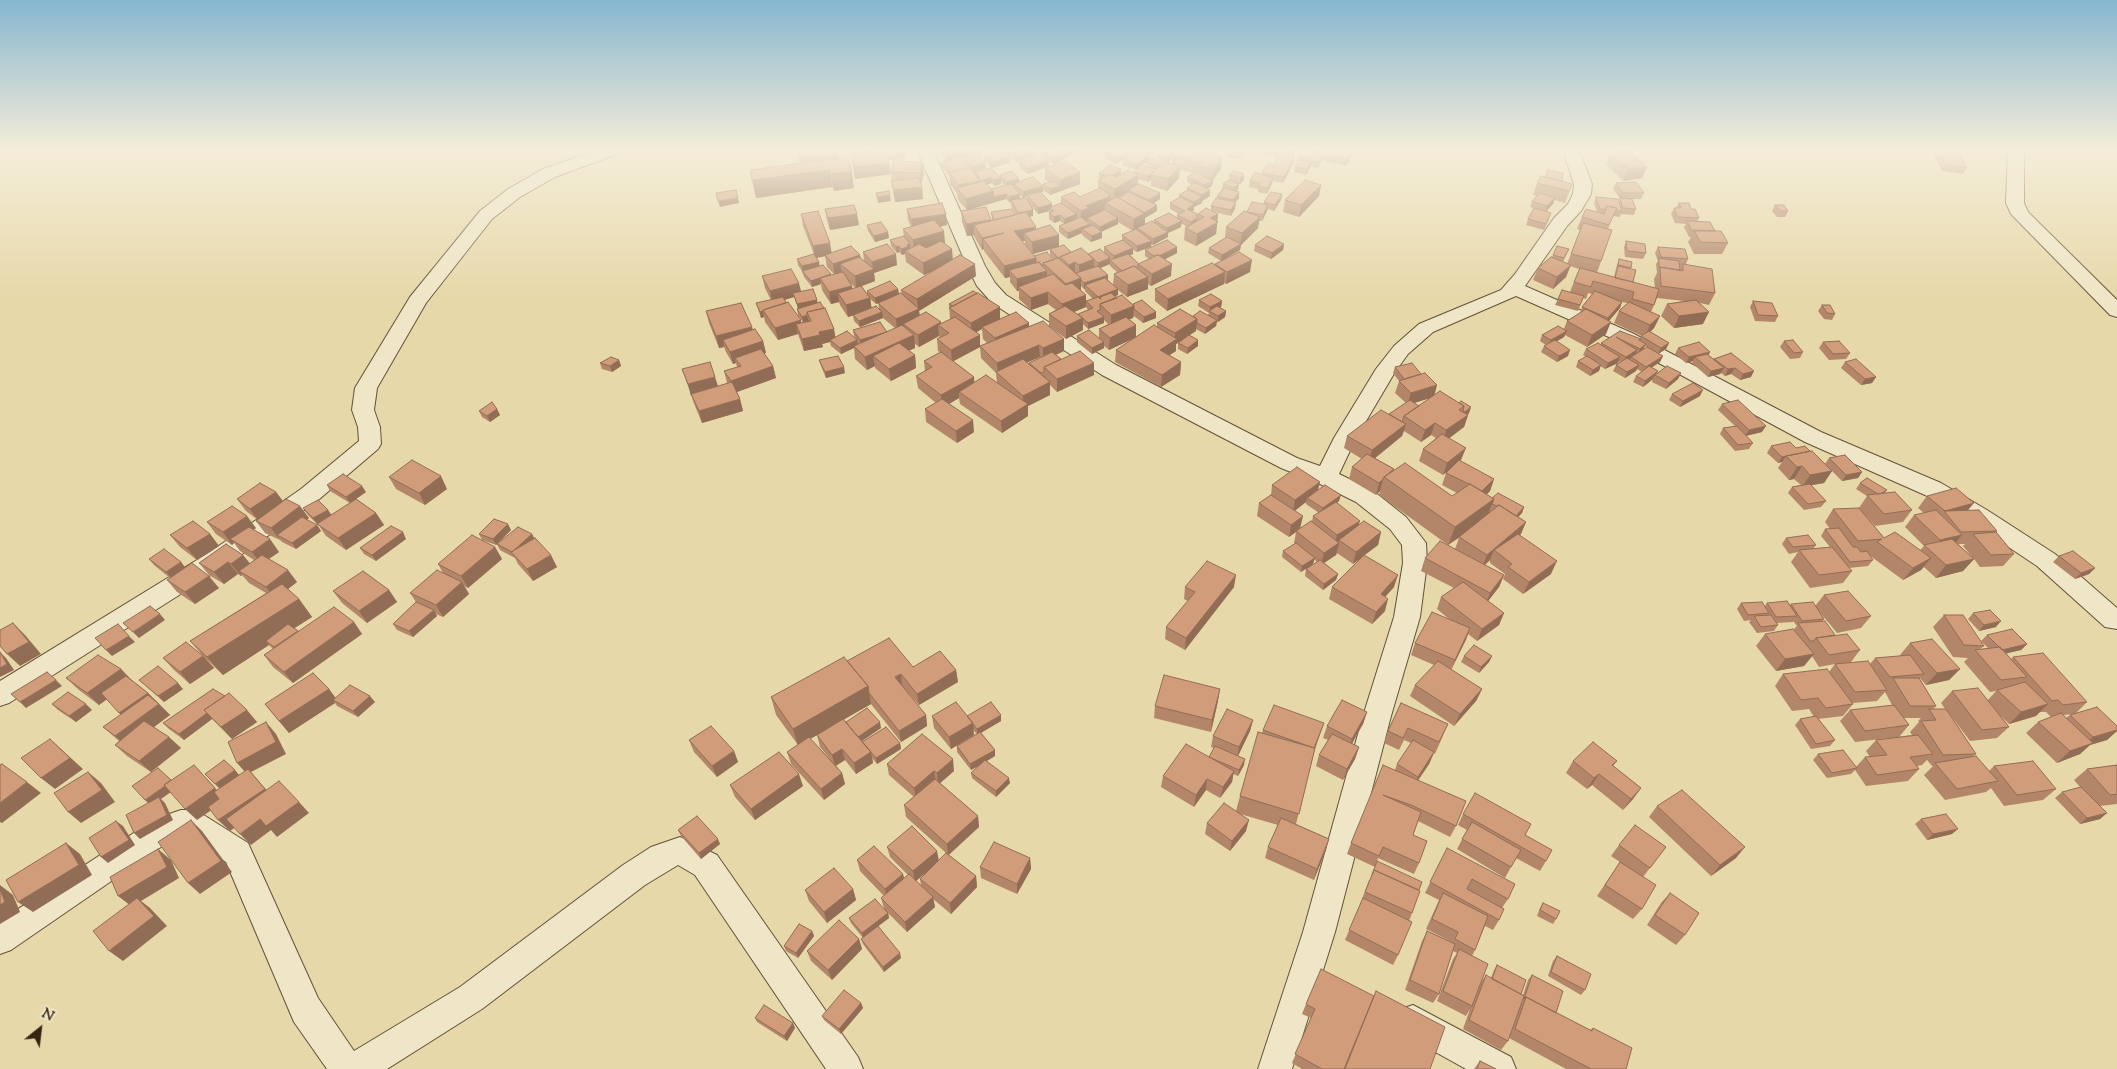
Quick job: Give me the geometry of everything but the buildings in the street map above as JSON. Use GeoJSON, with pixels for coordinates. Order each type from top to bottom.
{"type":"FeatureCollection","features":[{"type":"Feature","properties":{"kind":"street"},"geometry":{"type":"LineString","coordinates":[[0,695],[219,558],[309,495],[370,444],[369,427],[364,410],[366,388],[417,301],[486,215],[505,200]]}},
{"type":"Feature","properties":{"kind":"street"},"geometry":{"type":"LineString","coordinates":[[954,200],[966,221],[987,286],[999,299],[1109,370],[1289,463],[1326,477],[1364,496],[1398,523],[1414,543],[1415,563],[1407,617],[1377,716],[1351,816],[1322,970],[1275,1069]]}},
{"type":"Feature","properties":{"kind":"street"},"geometry":{"type":"LineString","coordinates":[[1326,477],[1386,369],[1401,350],[1426,328],[1508,294],[1560,222],[1575,207],[1579,200]]}},
{"type":"Feature","properties":{"kind":"street"},"geometry":{"type":"LineString","coordinates":[[2016,200],[2020,214],[2117,311]]}},
{"type":"Feature","properties":{"kind":"street"},"geometry":{"type":"LineString","coordinates":[[1514,288],[1624,338],[1813,437],[1933,489],[1979,516],[2046,560],[2116,620]]}},
{"type":"Feature","properties":{"kind":"street"},"geometry":{"type":"LineString","coordinates":[[0,939],[165,828],[182,823],[192,823],[237,853],[306,1010],[347,1069]]}},
{"type":"Feature","properties":{"kind":"street"},"geometry":{"type":"LineString","coordinates":[[356,1069],[471,998],[634,875],[662,857],[680,850],[706,865],[846,1069]]}},
{"type":"Feature","properties":{"kind":"street"},"geometry":{"type":"LineString","coordinates":[[1387,1006],[1499,1069]]}}]}
